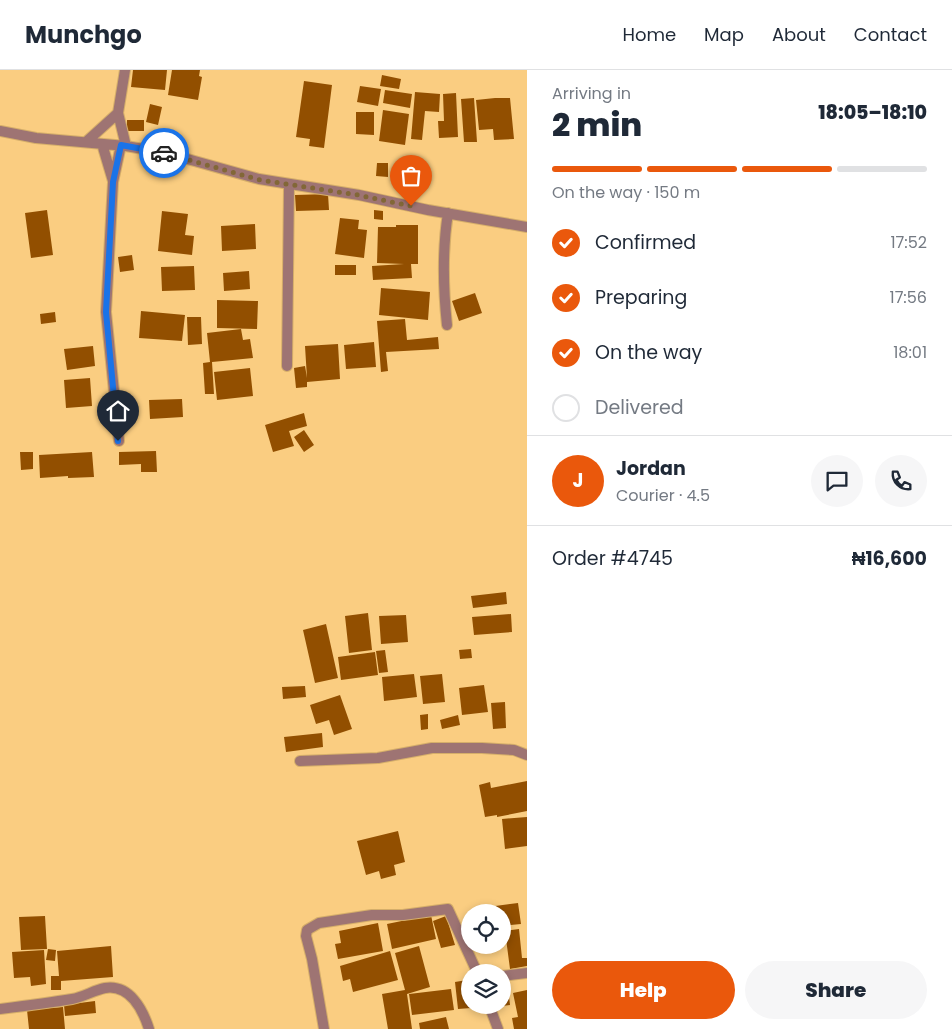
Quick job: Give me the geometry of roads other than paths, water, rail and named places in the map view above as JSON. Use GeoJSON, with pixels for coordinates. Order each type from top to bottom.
{"type":"FeatureCollection","features":[{"type":"Feature","properties":{"kind":"street"},"geometry":{"type":"LineString","coordinates":[[118,441],[106,312],[113,182],[124,146],[118,113],[125,70]]}},
{"type":"Feature","properties":{"kind":"street"},"geometry":{"type":"LineString","coordinates":[[86,142],[118,113]]}},
{"type":"Feature","properties":{"kind":"street"},"geometry":{"type":"LineString","coordinates":[[0,131],[36,138],[124,146],[166,153],[260,180],[358,195],[527,227]]}},
{"type":"Feature","properties":{"kind":"street"},"geometry":{"type":"LineString","coordinates":[[102,144],[113,182]]}},
{"type":"Feature","properties":{"kind":"street"},"geometry":{"type":"LineString","coordinates":[[286,366],[289,184]]}},
{"type":"Feature","properties":{"kind":"street"},"geometry":{"type":"LineString","coordinates":[[447,325],[443,283],[445,231],[448,213]]}},
{"type":"Feature","properties":{"kind":"street"},"geometry":{"type":"LineString","coordinates":[[300,761],[378,758],[432,748],[490,748],[514,750],[527,754]]}},
{"type":"Feature","properties":{"kind":"street"},"geometry":{"type":"LineString","coordinates":[[324,1029],[306,936],[307,930],[319,923],[372,915],[395,915],[448,909],[473,964]]}},
{"type":"Feature","properties":{"kind":"street"},"geometry":{"type":"LineString","coordinates":[[511,975],[527,973]]}},
{"type":"Feature","properties":{"kind":"street"},"geometry":{"type":"LineString","coordinates":[[0,1009],[79,998],[105,988],[114,988],[132,997],[144,1016],[149,1029]]}},
{"type":"Feature","properties":{"kind":"street"},"geometry":{"type":"LineString","coordinates":[[492,1014],[498,1029]]}}]}
